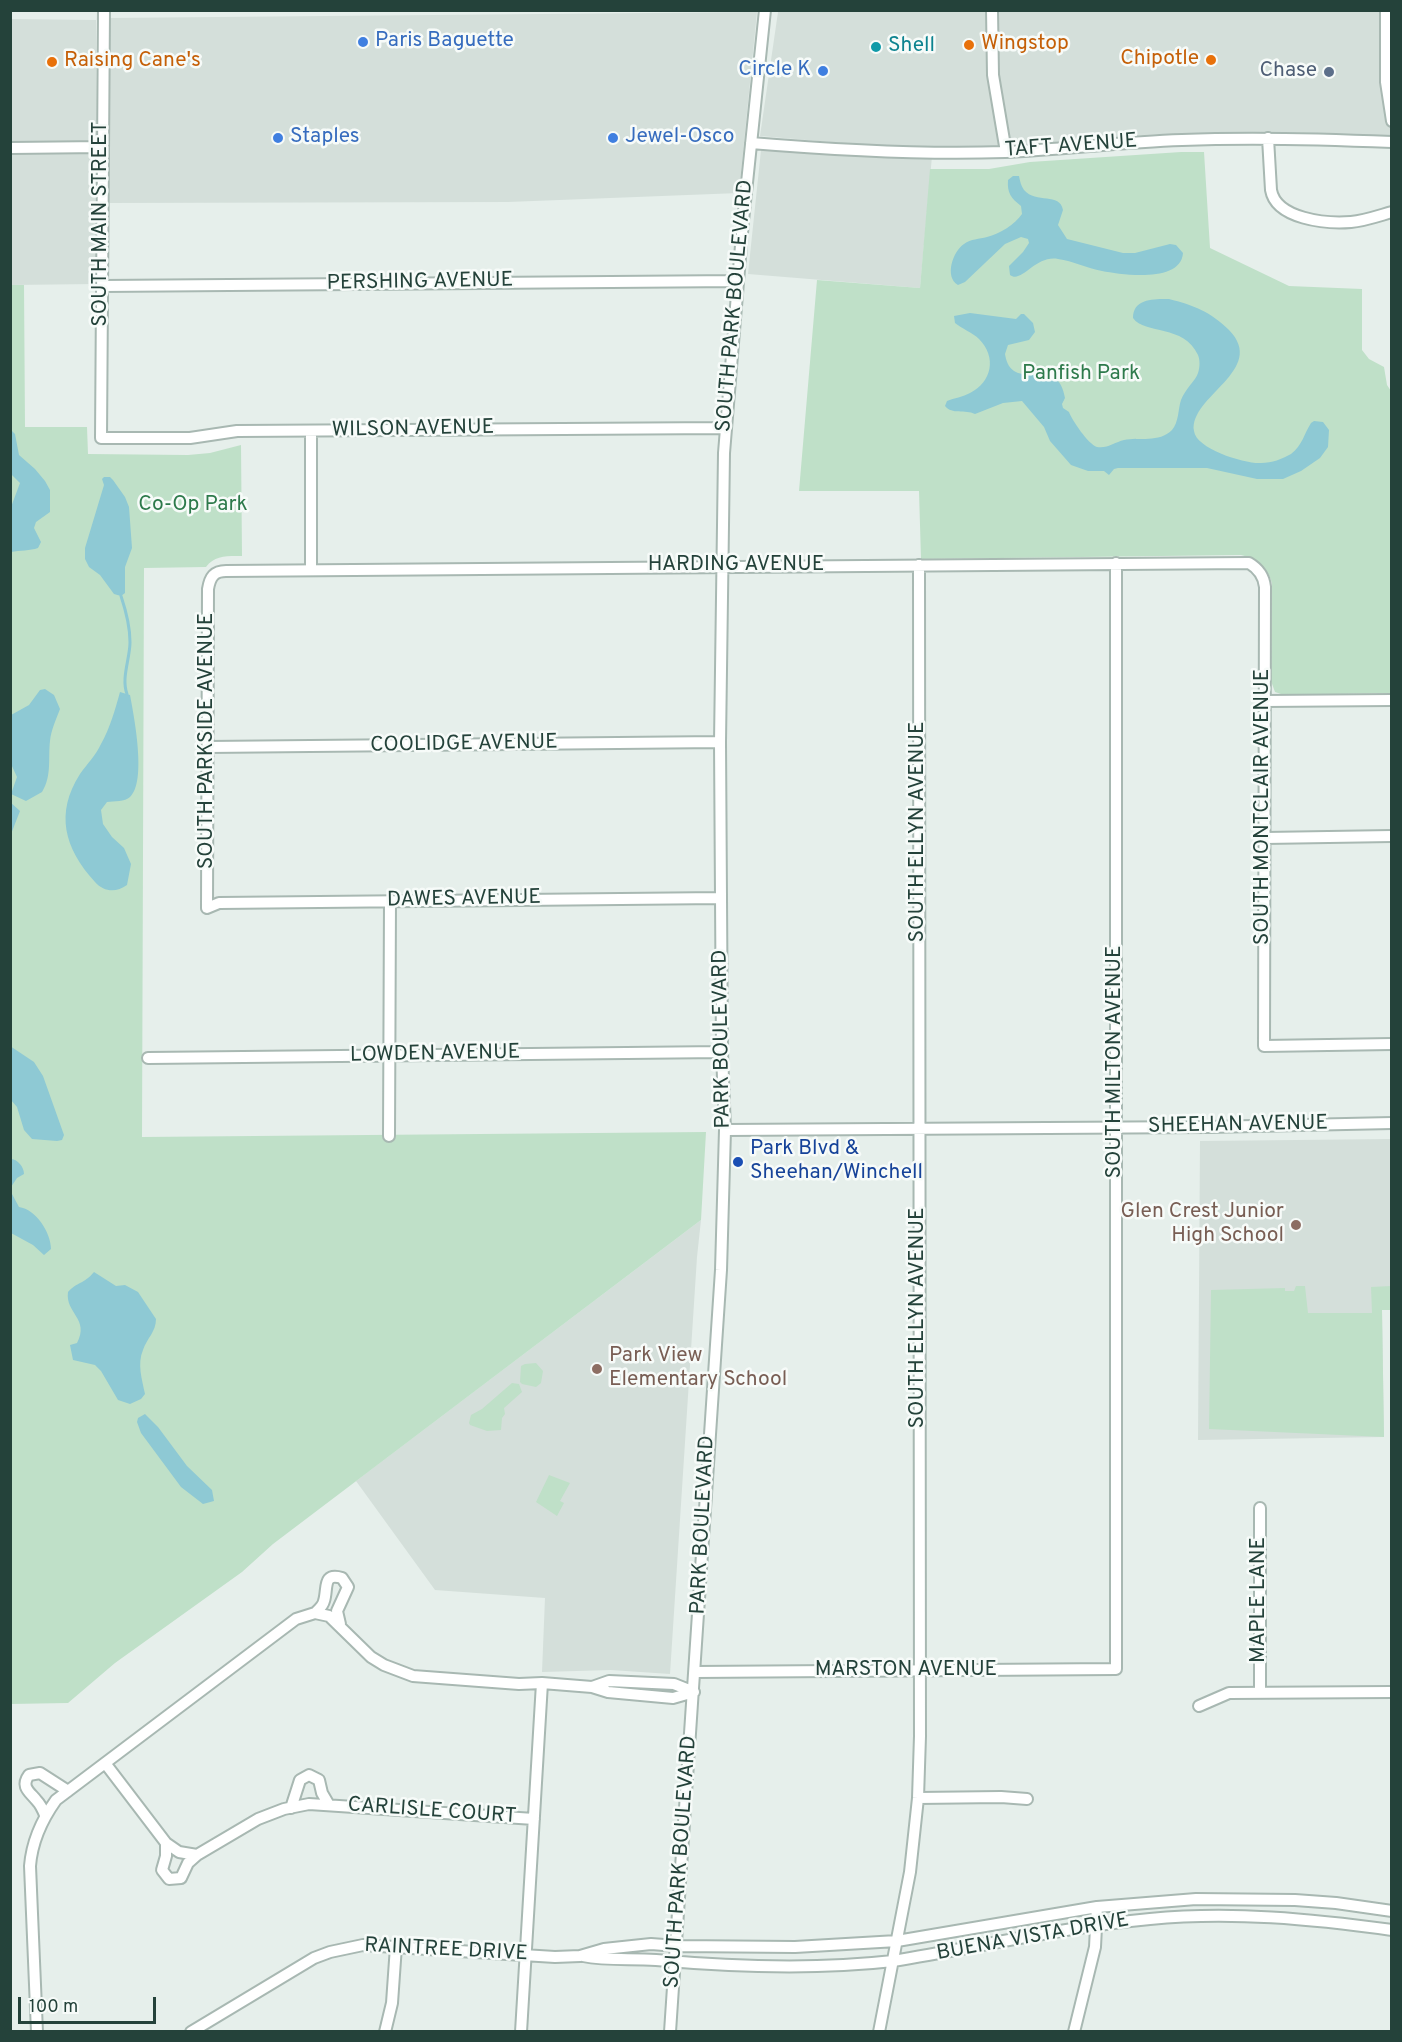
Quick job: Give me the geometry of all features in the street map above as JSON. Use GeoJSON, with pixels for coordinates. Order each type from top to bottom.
{"type":"FeatureCollection","features":[{"type":"Feature","properties":{"kind":"street","name":"SOUTH MAIN STREET"},"geometry":{"type":"LineString","coordinates":[[101,438],[104,10]]}},
{"type":"Feature","properties":{"kind":"street","name":"SOUTH PARK BOULEVARD"},"geometry":{"type":"LineString","coordinates":[[724,566],[725,428],[765,10]]}},
{"type":"Feature","properties":{"kind":"street"},"geometry":{"type":"LineString","coordinates":[[992,10],[993,75],[1006,152]]}},
{"type":"Feature","properties":{"kind":"street"},"geometry":{"type":"LineString","coordinates":[[1386,10],[1386,82],[1392,121]]}},
{"type":"Feature","properties":{"kind":"street"},"geometry":{"type":"LineString","coordinates":[[1268,138],[1270,190],[1275,203],[1281,208],[1324,222],[1349,222],[1392,212]]}},
{"type":"Feature","properties":{"kind":"street","name":"TAFT AVENUE"},"geometry":{"type":"LineString","coordinates":[[751,143],[885,152],[1006,152],[1142,142],[1268,138],[1392,142]]}},
{"type":"Feature","properties":{"kind":"street"},"geometry":{"type":"LineString","coordinates":[[10,148],[102,147]]}},
{"type":"Feature","properties":{"kind":"street","name":"PERSHING AVENUE"},"geometry":{"type":"LineString","coordinates":[[102,286],[738,280]]}},
{"type":"Feature","properties":{"kind":"street","name":"WILSON AVENUE"},"geometry":{"type":"LineString","coordinates":[[101,438],[190,438],[237,431],[725,428]]}},
{"type":"Feature","properties":{"kind":"street"},"geometry":{"type":"LineString","coordinates":[[311,430],[311,570]]}},
{"type":"Feature","properties":{"kind":"street","name":"HARDING AVENUE"},"geometry":{"type":"LineString","coordinates":[[213,576],[220,571],[1242,562],[1249,563],[1258,570]]}},
{"type":"Feature","properties":{"kind":"street","name":"SOUTH MILTON AVENUE"},"geometry":{"type":"LineString","coordinates":[[1116,563],[1116,1669]]}},
{"type":"Feature","properties":{"kind":"street","name":"SOUTH ELLYN AVENUE"},"geometry":{"type":"LineString","coordinates":[[879,2031],[910,1872],[918,1798],[920,1736],[919,565]]}},
{"type":"Feature","properties":{"kind":"street","name":"PARK BOULEVARD"},"geometry":{"type":"LineString","coordinates":[[694,1692],[721,1270],[725,1130],[722,1052],[720,742],[724,566]]}},
{"type":"Feature","properties":{"kind":"street","name":"SOUTH MONTCLAIR AVENUE"},"geometry":{"type":"LineString","coordinates":[[1258,570],[1262,575],[1265,588],[1264,1046],[1392,1044]]}},
{"type":"Feature","properties":{"kind":"street","name":"SOUTH PARKSIDE AVENUE"},"geometry":{"type":"LineString","coordinates":[[207,908],[208,589],[213,576]]}},
{"type":"Feature","properties":{"kind":"street"},"geometry":{"type":"LineString","coordinates":[[1264,702],[1392,700]]}},
{"type":"Feature","properties":{"kind":"street","name":"COOLIDGE AVENUE"},"geometry":{"type":"LineString","coordinates":[[208,747],[720,742]]}},
{"type":"Feature","properties":{"kind":"street"},"geometry":{"type":"LineString","coordinates":[[1264,837],[1392,836]]}},
{"type":"Feature","properties":{"kind":"street","name":"DAWES AVENUE"},"geometry":{"type":"LineString","coordinates":[[207,908],[219,903],[721,898]]}},
{"type":"Feature","properties":{"kind":"street"},"geometry":{"type":"LineString","coordinates":[[390,901],[390,1136]]}},
{"type":"Feature","properties":{"kind":"street","name":"LOWDEN AVENUE"},"geometry":{"type":"LineString","coordinates":[[148,1058],[722,1052]]}},
{"type":"Feature","properties":{"kind":"street","name":"SHEEHAN AVENUE"},"geometry":{"type":"LineString","coordinates":[[725,1130],[920,1130],[1392,1123]]}},
{"type":"Feature","properties":{"kind":"street","name":"MAPLE LANE"},"geometry":{"type":"LineString","coordinates":[[1260,1508],[1260,1693]]}},
{"type":"Feature","properties":{"kind":"street"},"geometry":{"type":"LineString","coordinates":[[37,2031],[30,1866],[34,1840],[45,1815],[56,1800],[296,1619],[315,1613],[323,1605],[329,1580],[335,1576],[342,1578],[348,1587],[337,1611],[340,1624]]}},
{"type":"Feature","properties":{"kind":"street"},"geometry":{"type":"LineString","coordinates":[[315,1613],[329,1616],[340,1624],[371,1657],[406,1674],[430,1678],[592,1687],[608,1692],[673,1698],[694,1692]]}},
{"type":"Feature","properties":{"kind":"street","name":"MARSTON AVENUE"},"geometry":{"type":"LineString","coordinates":[[695,1672],[1116,1669]]}},
{"type":"Feature","properties":{"kind":"street"},"geometry":{"type":"LineString","coordinates":[[521,2031],[542,1683]]}},
{"type":"Feature","properties":{"kind":"street","name":"SOUTH PARK BOULEVARD"},"geometry":{"type":"LineString","coordinates":[[670,2031],[694,1692]]}},
{"type":"Feature","properties":{"kind":"street"},"geometry":{"type":"LineString","coordinates":[[1199,1706],[1229,1693],[1392,1692]]}},
{"type":"Feature","properties":{"kind":"street"},"geometry":{"type":"LineString","coordinates":[[105,1763],[165,1843],[179,1852],[197,1855]]}},
{"type":"Feature","properties":{"kind":"street"},"geometry":{"type":"LineString","coordinates":[[45,1815],[40,1803],[26,1789],[25,1781],[29,1775],[40,1773],[68,1791]]}},
{"type":"Feature","properties":{"kind":"street","name":"CARLISLE COURT"},"geometry":{"type":"LineString","coordinates":[[291,1808],[300,1780],[309,1775],[319,1780],[322,1793],[329,1805]]}},
{"type":"Feature","properties":{"kind":"street"},"geometry":{"type":"LineString","coordinates":[[918,1798],[1027,1799]]}},
{"type":"Feature","properties":{"kind":"street","name":"CARLISLE COURT"},"geometry":{"type":"LineString","coordinates":[[165,1843],[166,1856],[162,1870],[169,1879],[181,1878],[188,1863],[197,1855],[258,1819],[309,1804],[534,1819]]}},
{"type":"Feature","properties":{"kind":"street","name":"BUENA VISTA DRIVE"},"geometry":{"type":"LineString","coordinates":[[677,1946],[795,1947],[897,1941],[1097,1907],[1154,1901],[1233,1898],[1336,1903],[1392,1911]]}},
{"type":"Feature","properties":{"kind":"street"},"geometry":{"type":"LineString","coordinates":[[1074,2031],[1095,1947],[1097,1907]]}},
{"type":"Feature","properties":{"kind":"street","name":"BUENA VISTA DRIVE"},"geometry":{"type":"LineString","coordinates":[[675,1963],[781,1967],[862,1965],[1097,1926],[1173,1917],[1251,1916],[1392,1930]]}},
{"type":"Feature","properties":{"kind":"street","name":"RAINTREE DRIVE"},"geometry":{"type":"LineString","coordinates":[[580,1956],[604,1949],[651,1944],[677,1946]]}},
{"type":"Feature","properties":{"kind":"street"},"geometry":{"type":"LineString","coordinates":[[385,2031],[392,2003],[396,1946]]}},
{"type":"Feature","properties":{"kind":"street","name":"RAINTREE DRIVE"},"geometry":{"type":"LineString","coordinates":[[191,2031],[314,1958],[349,1947],[396,1946],[675,1963]]}},
{"type":"Feature","properties":{"kind":"shaded area"},"geometry":{"type":"Polygon","coordinates":[[[1391,11],[1391,139],[1319,133],[1237,132],[1143,135],[981,148],[889,147],[760,136],[778,12],[1391,11]]]}},
{"type":"Feature","properties":{"kind":"shaded area"},"geometry":{"type":"Polygon","coordinates":[[[757,12],[739,193],[508,202],[108,203],[110,18],[757,12]]]}},
{"type":"Feature","properties":{"kind":"shaded area"},"geometry":{"type":"Polygon","coordinates":[[[10,19],[96,20],[97,141],[11,142],[10,19]]]}},
{"type":"Feature","properties":{"kind":"shaded area"},"geometry":{"type":"Polygon","coordinates":[[[761,150],[839,155],[932,156],[920,288],[748,274],[761,150]]]}},
{"type":"Feature","properties":{"kind":"shaded area"},"geometry":{"type":"Polygon","coordinates":[[[95,151],[96,284],[11,285],[10,153],[95,151]]]}},
{"type":"Feature","properties":{"kind":"shaded area","name":"Glen Crest Junior High School"},"geometry":{"type":"Polygon","coordinates":[[[1391,1139],[1391,1310],[1382,1310],[1384,1437],[1198,1440],[1200,1141],[1391,1139]]]}},
{"type":"Feature","properties":{"kind":"shaded area","name":"Park View Elementary School"},"geometry":{"type":"Polygon","coordinates":[[[701,1220],[670,1674],[611,1670],[542,1672],[545,1598],[435,1590],[356,1481],[701,1220]]]}},
{"type":"Feature","properties":{"kind":"green space","name":"Panfish Park"},"geometry":{"type":"Polygon","coordinates":[[[1204,152],[1210,248],[1289,286],[1362,289],[1362,350],[1369,359],[1384,367],[1387,385],[1391,391],[1391,693],[1284,695],[1275,692],[1271,681],[1272,583],[1261,564],[1247,556],[921,559],[919,491],[799,491],[817,280],[920,288],[930,169],[989,169],[1030,162],[1204,152]]]}},
{"type":"Feature","properties":{"kind":"green space","name":"Co-Op Park"},"geometry":{"type":"Polygon","coordinates":[[[10,285],[24,285],[25,427],[87,427],[88,454],[188,455],[210,453],[241,445],[242,556],[217,558],[206,567],[144,568],[142,1137],[706,1132],[701,1220],[273,1544],[242,1572],[115,1663],[68,1703],[10,1704],[10,285]]]}},
{"type":"Feature","properties":{"kind":"green space"},"geometry":{"type":"Polygon","coordinates":[[[1296,1286],[1305,1286],[1308,1313],[1372,1313],[1371,1287],[1391,1286],[1391,1310],[1382,1310],[1384,1437],[1209,1429],[1211,1290],[1285,1288],[1285,1291],[1294,1291],[1296,1286]]]}},
{"type":"Feature","properties":{"kind":"green space"},"geometry":{"type":"Polygon","coordinates":[[[536,1363],[543,1371],[541,1383],[536,1387],[522,1384],[520,1382],[521,1366],[536,1363]]]}},
{"type":"Feature","properties":{"kind":"green space"},"geometry":{"type":"Polygon","coordinates":[[[512,1383],[519,1384],[522,1392],[504,1408],[505,1414],[502,1418],[501,1430],[487,1431],[470,1425],[471,1415],[482,1409],[512,1383]]]}},
{"type":"Feature","properties":{"kind":"green space"},"geometry":{"type":"Polygon","coordinates":[[[549,1475],[570,1483],[560,1501],[564,1503],[557,1516],[536,1502],[549,1475]]]}},
{"type":"Feature","properties":{"kind":"water"},"geometry":{"type":"Polygon","coordinates":[[[1013,176],[1019,176],[1023,188],[1029,194],[1053,199],[1061,205],[1063,210],[1058,225],[1067,239],[1123,253],[1135,253],[1170,244],[1176,245],[1183,253],[1180,263],[1162,273],[1136,275],[1102,271],[1064,260],[1050,259],[1042,261],[1015,277],[1010,275],[1009,266],[1029,243],[1028,239],[1021,237],[1005,244],[965,282],[958,285],[951,276],[951,270],[956,252],[960,247],[969,241],[992,236],[1002,231],[1022,214],[1021,206],[1012,198],[1008,188],[1008,180],[1013,176]]]}},
{"type":"Feature","properties":{"kind":"water"},"geometry":{"type":"Polygon","coordinates":[[[1169,299],[1194,307],[1215,318],[1229,330],[1238,344],[1239,358],[1234,370],[1203,406],[1196,418],[1194,431],[1197,438],[1203,444],[1222,454],[1244,461],[1265,463],[1291,454],[1300,444],[1311,423],[1323,422],[1329,430],[1328,447],[1320,458],[1301,471],[1283,479],[1257,479],[1207,468],[1118,468],[1109,475],[1104,471],[1088,471],[1071,465],[1050,441],[1044,427],[1022,401],[1003,403],[975,414],[951,410],[945,406],[947,401],[977,388],[990,369],[985,346],[955,323],[954,316],[970,313],[1016,319],[1024,314],[1033,323],[1035,332],[1029,340],[1008,345],[1005,354],[1009,365],[1020,374],[1043,374],[1057,380],[1065,398],[1063,408],[1069,412],[1093,445],[1104,447],[1124,440],[1161,437],[1174,427],[1181,400],[1198,373],[1199,357],[1192,345],[1184,339],[1146,327],[1133,318],[1134,311],[1141,303],[1169,299]]]}},
{"type":"Feature","properties":{"kind":"water"},"geometry":{"type":"Polygon","coordinates":[[[11,430],[15,434],[19,455],[35,469],[50,490],[50,512],[36,522],[34,528],[41,542],[38,548],[11,552],[11,507],[20,483],[11,474],[11,430]]]}},
{"type":"Feature","properties":{"kind":"water"},"geometry":{"type":"Polygon","coordinates":[[[110,477],[113,480],[129,507],[132,548],[125,567],[125,593],[121,596],[114,594],[100,575],[89,567],[85,559],[85,548],[104,485],[102,479],[110,477]]]}},
{"type":"Feature","properties":{"kind":"water"},"geometry":{"type":"Polygon","coordinates":[[[45,689],[54,695],[60,709],[51,737],[45,786],[42,792],[26,801],[11,794],[17,777],[11,764],[11,715],[29,705],[40,690],[45,689]]]}},
{"type":"Feature","properties":{"kind":"water"},"geometry":{"type":"Polygon","coordinates":[[[120,692],[130,695],[139,764],[135,789],[130,797],[122,801],[107,802],[101,810],[103,824],[124,848],[131,864],[127,885],[110,890],[102,888],[95,882],[76,856],[66,830],[66,816],[72,788],[104,738],[120,692]]]}},
{"type":"Feature","properties":{"kind":"water"},"geometry":{"type":"Polygon","coordinates":[[[10,802],[20,811],[11,834],[10,834],[10,802]]]}},
{"type":"Feature","properties":{"kind":"water"},"geometry":{"type":"Polygon","coordinates":[[[10,1046],[34,1062],[43,1076],[64,1135],[62,1140],[32,1139],[24,1130],[17,1107],[11,1100],[10,1046]]]}},
{"type":"Feature","properties":{"kind":"water"},"geometry":{"type":"Polygon","coordinates":[[[10,1159],[20,1164],[24,1174],[17,1178],[11,1187],[12,1194],[19,1207],[37,1217],[48,1236],[51,1249],[44,1255],[33,1245],[11,1233],[10,1159]]]}},
{"type":"Feature","properties":{"kind":"water"},"geometry":{"type":"Polygon","coordinates":[[[94,1272],[116,1286],[125,1285],[138,1292],[156,1319],[155,1328],[140,1361],[145,1394],[141,1399],[130,1404],[118,1400],[95,1365],[73,1360],[70,1345],[77,1343],[81,1328],[70,1305],[68,1292],[94,1272]]]}},
{"type":"Feature","properties":{"kind":"water"},"geometry":{"type":"Polygon","coordinates":[[[145,1414],[158,1427],[187,1466],[212,1490],[214,1501],[203,1504],[181,1487],[141,1433],[137,1422],[138,1418],[145,1414]]]}},
{"type":"Feature","properties":{"kind":"waterway"},"geometry":{"type":"LineString","coordinates":[[121,596],[130,636],[125,682],[127,694]]}},
{"type":"Feature","properties":{"kind":"place","name":"Paris Baguette"},"geometry":{"type":"Point","coordinates":[363,42]}},
{"type":"Feature","properties":{"kind":"place","name":"Wingstop"},"geometry":{"type":"Point","coordinates":[969,45]}},
{"type":"Feature","properties":{"kind":"place","name":"Shell"},"geometry":{"type":"Point","coordinates":[876,47]}},
{"type":"Feature","properties":{"kind":"place","name":"Chipotle"},"geometry":{"type":"Point","coordinates":[1211,60]}},
{"type":"Feature","properties":{"kind":"place","name":"Raising Cane's"},"geometry":{"type":"Point","coordinates":[52,62]}},
{"type":"Feature","properties":{"kind":"place","name":"Circle K"},"geometry":{"type":"Point","coordinates":[823,71]}},
{"type":"Feature","properties":{"kind":"place","name":"Chase"},"geometry":{"type":"Point","coordinates":[1329,72]}},
{"type":"Feature","properties":{"kind":"place","name":"Staples"},"geometry":{"type":"Point","coordinates":[278,138]}},
{"type":"Feature","properties":{"kind":"place","name":"Jewel-Osco"},"geometry":{"type":"Point","coordinates":[613,138]}},
{"type":"Feature","properties":{"kind":"place","name":"Park Blvd & Sheehan/Winchell"},"geometry":{"type":"Point","coordinates":[738,1162]}},
{"type":"Feature","properties":{"kind":"place","name":"Glen Crest Junior High School"},"geometry":{"type":"Point","coordinates":[1296,1225]}},
{"type":"Feature","properties":{"kind":"place","name":"Park View Elementary School"},"geometry":{"type":"Point","coordinates":[597,1369]}}]}
